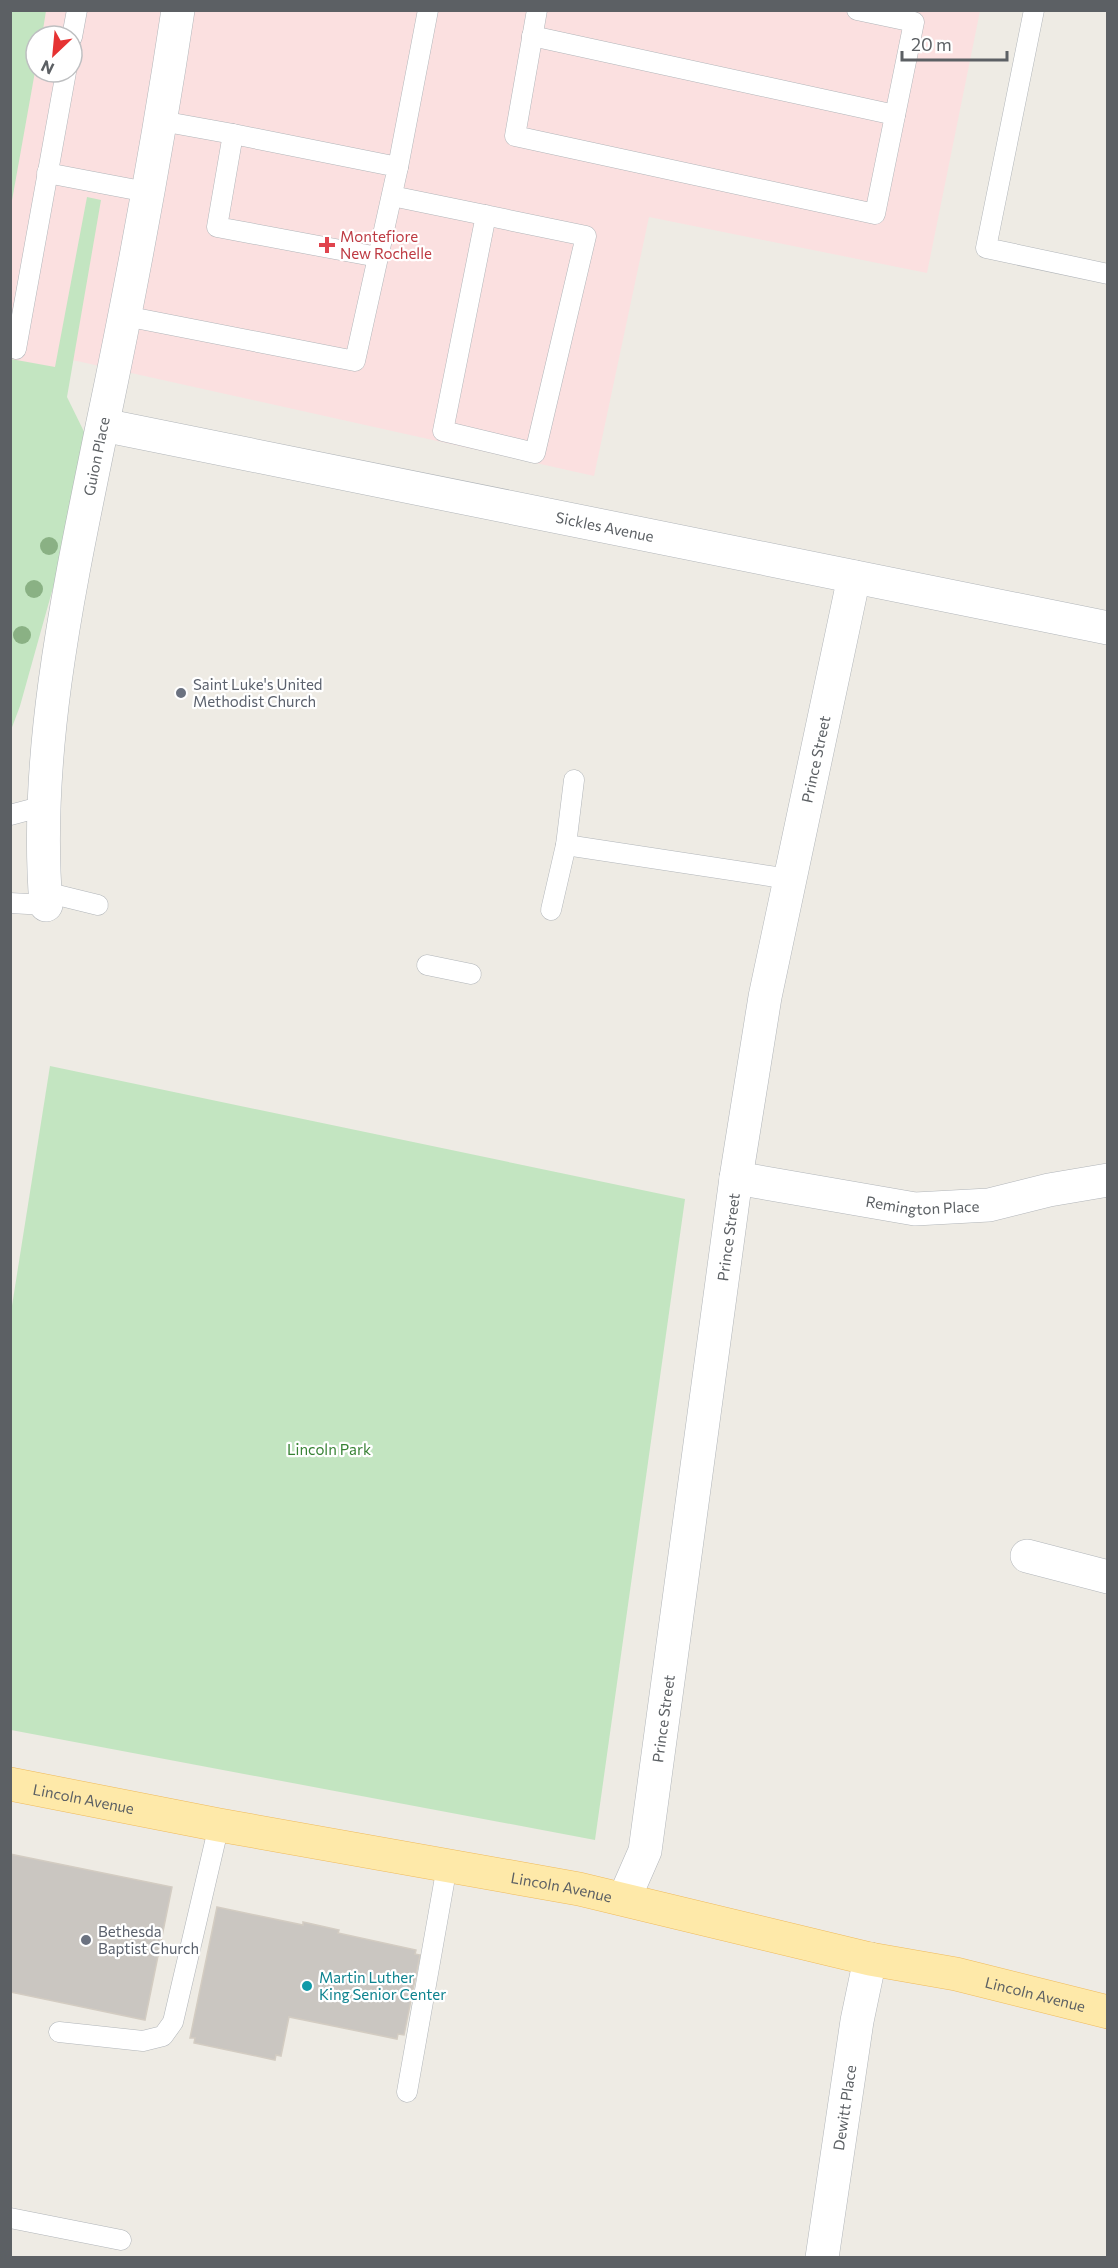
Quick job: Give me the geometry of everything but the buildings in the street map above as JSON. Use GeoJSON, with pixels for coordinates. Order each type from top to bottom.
{"type":"FeatureCollection","features":[{"type":"Feature","properties":{"kind":"main road","name":"Lincoln Avenue"},"geometry":{"type":"LineString","coordinates":[[10,1784],[219,1825],[624,1899],[870,1959],[956,1974],[1107,2012]]}},
{"type":"Feature","properties":{"kind":"street","name":"Guion Place"},"geometry":{"type":"LineString","coordinates":[[45,898],[44,806],[53,710],[70,583],[125,316],[161,121],[178,10]]}},
{"type":"Feature","properties":{"kind":"street","name":"Sickles Avenue"},"geometry":{"type":"LineString","coordinates":[[103,425],[1107,628]]}},
{"type":"Feature","properties":{"kind":"street","name":"Prince Street"},"geometry":{"type":"LineString","coordinates":[[624,1899],[645,1851],[736,1178],[772,960],[854,577]]}},
{"type":"Feature","properties":{"kind":"street","name":"Remington Place"},"geometry":{"type":"LineString","coordinates":[[736,1178],[915,1209],[989,1205],[1049,1190],[1107,1180]]}},
{"type":"Feature","properties":{"kind":"street"},"geometry":{"type":"LineString","coordinates":[[1027,1556],[1107,1577]]}},
{"type":"Feature","properties":{"kind":"street","name":"Dewitt Place"},"geometry":{"type":"LineString","coordinates":[[822,2258],[857,2021],[870,1959]]}},
{"type":"Feature","properties":{"kind":"lane"},"geometry":{"type":"LineString","coordinates":[[125,316],[355,361],[392,196],[428,10]]}},
{"type":"Feature","properties":{"kind":"lane"},"geometry":{"type":"LineString","coordinates":[[537,10],[515,136],[875,214],[914,22],[856,10]]}},
{"type":"Feature","properties":{"kind":"lane"},"geometry":{"type":"LineString","coordinates":[[1034,10],[986,248],[1107,274]]}},
{"type":"Feature","properties":{"kind":"lane"},"geometry":{"type":"LineString","coordinates":[[532,36],[895,114]]}},
{"type":"Feature","properties":{"kind":"lane"},"geometry":{"type":"LineString","coordinates":[[16,349],[64,84]]}},
{"type":"Feature","properties":{"kind":"lane"},"geometry":{"type":"LineString","coordinates":[[161,121],[398,167]]}},
{"type":"Feature","properties":{"kind":"lane"},"geometry":{"type":"LineString","coordinates":[[232,134],[217,227],[378,257]]}},
{"type":"Feature","properties":{"kind":"lane"},"geometry":{"type":"LineString","coordinates":[[47,173],[147,192]]}},
{"type":"Feature","properties":{"kind":"lane"},"geometry":{"type":"LineString","coordinates":[[392,196],[486,215],[586,236],[535,453],[443,431],[486,215]]}},
{"type":"Feature","properties":{"kind":"lane"},"geometry":{"type":"LineString","coordinates":[[551,910],[566,845],[574,780]]}},
{"type":"Feature","properties":{"kind":"lane"},"geometry":{"type":"LineString","coordinates":[[10,815],[44,806]]}},
{"type":"Feature","properties":{"kind":"lane"},"geometry":{"type":"LineString","coordinates":[[566,845],[789,879]]}},
{"type":"Feature","properties":{"kind":"lane"},"geometry":{"type":"LineString","coordinates":[[10,903],[45,898],[98,905]]}},
{"type":"Feature","properties":{"kind":"lane"},"geometry":{"type":"LineString","coordinates":[[427,965],[471,974]]}},
{"type":"Feature","properties":{"kind":"lane"},"geometry":{"type":"LineString","coordinates":[[59,2032],[143,2041],[163,2036],[173,2022],[219,1825]]}},
{"type":"Feature","properties":{"kind":"lane"},"geometry":{"type":"LineString","coordinates":[[407,2092],[447,1866]]}},
{"type":"Feature","properties":{"kind":"lane"},"geometry":{"type":"LineString","coordinates":[[10,2218],[121,2240]]}},
{"type":"Feature","properties":{"kind":"shaded area","name":"Montefiore New Rochelle"},"geometry":{"type":"Polygon","coordinates":[[[14,11],[980,11],[927,273],[649,217],[594,476],[68,359],[58,401],[11,391],[10,31],[14,11]]]}},
{"type":"Feature","properties":{"kind":"green space"},"geometry":{"type":"Polygon","coordinates":[[[11,10],[46,11],[44,24],[24,24],[24,84],[33,84],[11,206],[11,10]]]}},
{"type":"Feature","properties":{"kind":"green space"},"geometry":{"type":"Polygon","coordinates":[[[87,197],[101,200],[67,397],[92,448],[20,706],[11,730],[11,359],[55,367],[87,197]]]}},
{"type":"Feature","properties":{"kind":"green space","name":"Lincoln Park"},"geometry":{"type":"Polygon","coordinates":[[[50,1066],[685,1199],[595,1840],[11,1730],[11,1312],[50,1066]]]}},
{"type":"Feature","properties":{"kind":"place","name":"Montefiore New Rochelle"},"geometry":{"type":"Point","coordinates":[327,245]}},
{"type":"Feature","properties":{"kind":"place","name":"Saint Luke's United Methodist Church"},"geometry":{"type":"Point","coordinates":[181,693]}},
{"type":"Feature","properties":{"kind":"place","name":"Bethesda Baptist Church"},"geometry":{"type":"Point","coordinates":[86,1940]}},
{"type":"Feature","properties":{"kind":"place","name":"Martin Luther King Senior Center"},"geometry":{"type":"Point","coordinates":[307,1986]}}]}
